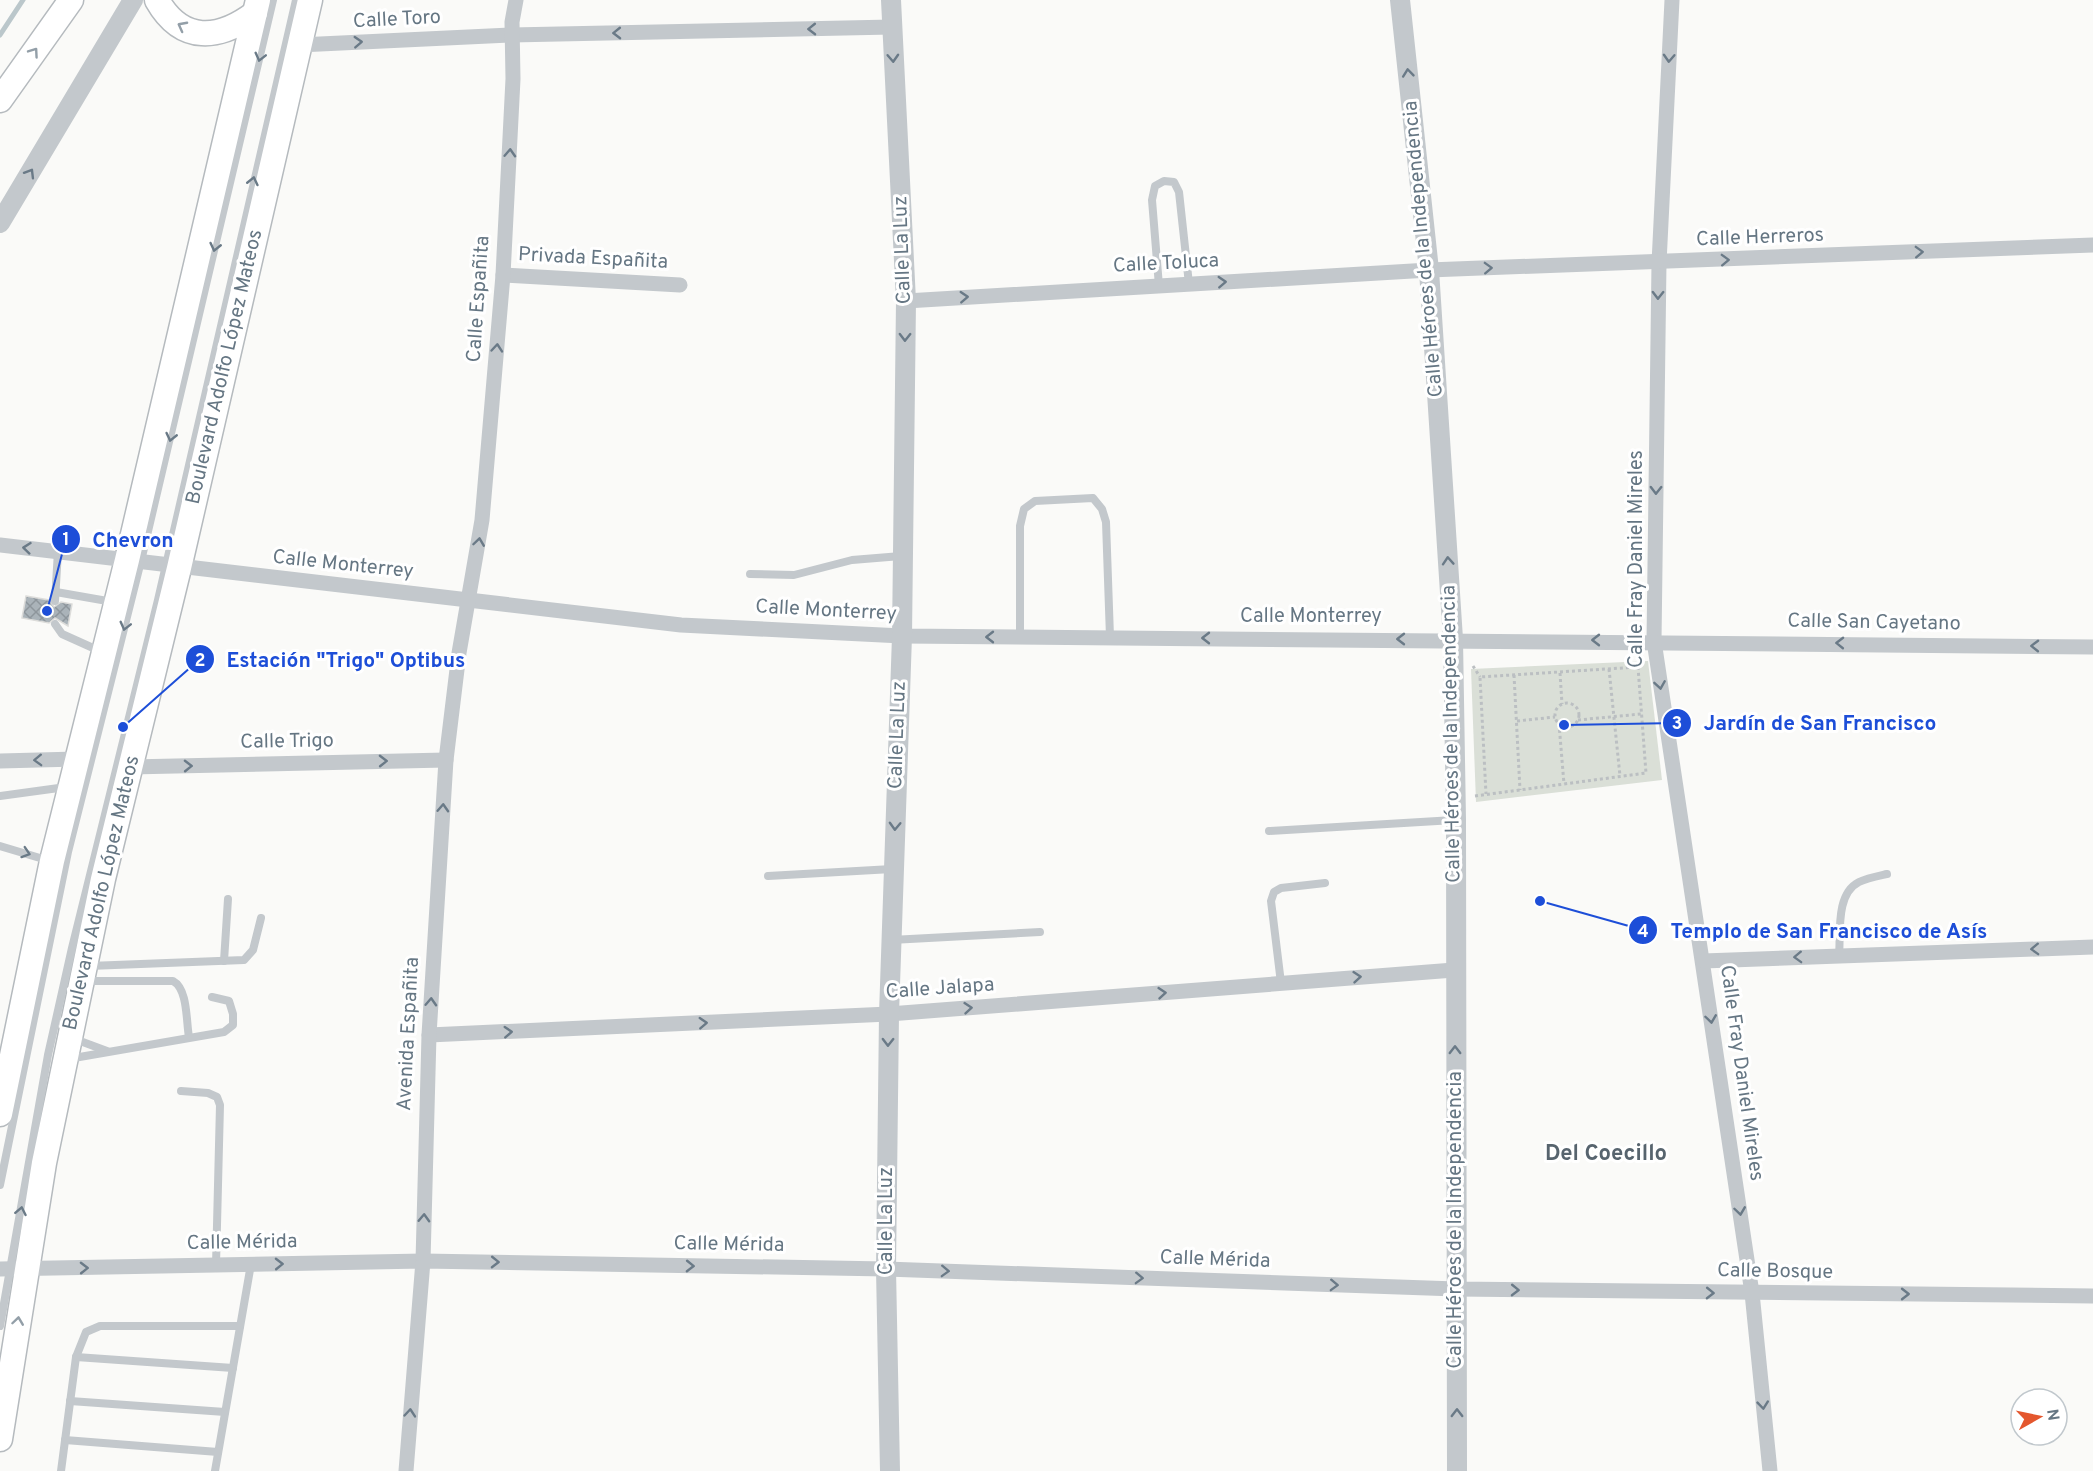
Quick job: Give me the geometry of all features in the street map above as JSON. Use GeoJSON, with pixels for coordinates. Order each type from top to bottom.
{"type":"FeatureCollection","features":[{"type":"Feature","properties":{"kind":"main road"},"geometry":{"type":"LineString","coordinates":[[0,100],[71,0]]}},
{"type":"Feature","properties":{"kind":"main road"},"geometry":{"type":"LineString","coordinates":[[157,0],[172,21],[183,28],[203,34],[232,29],[262,4]]}},
{"type":"Feature","properties":{"kind":"main road","name":"Boulevard Adolfo López Mateos"},"geometry":{"type":"LineString","coordinates":[[0,1439],[12,1269],[68,1048],[172,566],[310,0]]}},
{"type":"Feature","properties":{"kind":"main road"},"geometry":{"type":"LineString","coordinates":[[0,1114],[52,861],[116,602],[134,560],[262,4]]}},
{"type":"Feature","properties":{"kind":"street"},"geometry":{"type":"LineString","coordinates":[[0,223],[133,0]]}},
{"type":"Feature","properties":{"kind":"street","name":"Calle Españita"},"geometry":{"type":"LineString","coordinates":[[470,600],[482,520],[503,275],[513,90],[511,36],[516,0]]}},
{"type":"Feature","properties":{"kind":"street","name":"Calle La Luz"},"geometry":{"type":"LineString","coordinates":[[890,1471],[886,1269],[889,1014],[902,636],[901,556],[906,301],[891,0]]}},
{"type":"Feature","properties":{"kind":"street","name":"Calle Héroes de la Independencia"},"geometry":{"type":"LineString","coordinates":[[1400,0],[1429,270],[1453,639],[1456,820],[1454,970],[1457,1471]]}},
{"type":"Feature","properties":{"kind":"street","name":"Calle Fray Daniel Mireles"},"geometry":{"type":"LineString","coordinates":[[1672,0],[1659,263],[1654,641],[1752,1293],[1770,1471]]}},
{"type":"Feature","properties":{"kind":"street","name":"Calle Toro"},"geometry":{"type":"LineString","coordinates":[[299,45],[511,36],[892,27]]}},
{"type":"Feature","properties":{"kind":"street","name":"Calle Herreros"},"geometry":{"type":"LineString","coordinates":[[1429,270],[2093,245]]}},
{"type":"Feature","properties":{"kind":"street","name":"Calle Toluca"},"geometry":{"type":"LineString","coordinates":[[906,301],[1429,270]]}},
{"type":"Feature","properties":{"kind":"street","name":"Privada Españita"},"geometry":{"type":"LineString","coordinates":[[503,275],[680,285]]}},
{"type":"Feature","properties":{"kind":"street","name":"Calle Monterrey"},"geometry":{"type":"LineString","coordinates":[[0,545],[681,625],[902,636],[1654,641]]}},
{"type":"Feature","properties":{"kind":"street","name":"Avenida Españita"},"geometry":{"type":"LineString","coordinates":[[406,1471],[423,1261],[429,1035],[446,760],[459,653],[470,600]]}},
{"type":"Feature","properties":{"kind":"street","name":"Calle San Cayetano"},"geometry":{"type":"LineString","coordinates":[[1654,641],[2093,646]]}},
{"type":"Feature","properties":{"kind":"street"},"geometry":{"type":"LineString","coordinates":[[0,761],[77,759]]}},
{"type":"Feature","properties":{"kind":"street","name":"Calle Trigo"},"geometry":{"type":"LineString","coordinates":[[130,767],[446,760]]}},
{"type":"Feature","properties":{"kind":"street"},"geometry":{"type":"LineString","coordinates":[[1702,961],[2093,947]]}},
{"type":"Feature","properties":{"kind":"street","name":"Calle Jalapa"},"geometry":{"type":"LineString","coordinates":[[429,1035],[889,1014],[1454,970]]}},
{"type":"Feature","properties":{"kind":"street","name":"Calle Mérida"},"geometry":{"type":"LineString","coordinates":[[12,1269],[423,1261],[886,1269],[1456,1289]]}},
{"type":"Feature","properties":{"kind":"street","name":"Calle Bosque"},"geometry":{"type":"LineString","coordinates":[[1456,1289],[2093,1296]]}},
{"type":"Feature","properties":{"kind":"lane"},"geometry":{"type":"LineString","coordinates":[[0,1326],[12,1269],[48,1055],[172,566],[296,0]]}},
{"type":"Feature","properties":{"kind":"lane"},"geometry":{"type":"LineString","coordinates":[[1159,286],[1152,200],[1155,186],[1164,181],[1174,182],[1179,192],[1189,284]]}},
{"type":"Feature","properties":{"kind":"lane"},"geometry":{"type":"LineString","coordinates":[[1020,637],[1020,526],[1024,509],[1035,501],[1093,498],[1102,509],[1106,522],[1110,637]]}},
{"type":"Feature","properties":{"kind":"lane"},"geometry":{"type":"LineString","coordinates":[[55,601],[58,551]]}},
{"type":"Feature","properties":{"kind":"lane"},"geometry":{"type":"LineString","coordinates":[[750,574],[795,575],[852,560],[901,556]]}},
{"type":"Feature","properties":{"kind":"lane"},"geometry":{"type":"LineString","coordinates":[[0,1185],[67,858],[134,560]]}},
{"type":"Feature","properties":{"kind":"lane"},"geometry":{"type":"LineString","coordinates":[[56,592],[116,602]]}},
{"type":"Feature","properties":{"kind":"lane"},"geometry":{"type":"LineString","coordinates":[[55,624],[62,634],[104,652]]}},
{"type":"Feature","properties":{"kind":"lane"},"geometry":{"type":"LineString","coordinates":[[0,796],[70,786]]}},
{"type":"Feature","properties":{"kind":"lane"},"geometry":{"type":"LineString","coordinates":[[1269,831],[1456,820]]}},
{"type":"Feature","properties":{"kind":"lane"},"geometry":{"type":"LineString","coordinates":[[0,846],[52,861]]}},
{"type":"Feature","properties":{"kind":"lane"},"geometry":{"type":"LineString","coordinates":[[768,876],[894,869]]}},
{"type":"Feature","properties":{"kind":"lane"},"geometry":{"type":"LineString","coordinates":[[1839,956],[1843,903],[1851,889],[1860,882],[1887,874]]}},
{"type":"Feature","properties":{"kind":"lane"},"geometry":{"type":"LineString","coordinates":[[1281,984],[1271,901],[1274,892],[1281,888],[1325,883]]}},
{"type":"Feature","properties":{"kind":"lane"},"geometry":{"type":"LineString","coordinates":[[224,961],[228,899]]}},
{"type":"Feature","properties":{"kind":"lane"},"geometry":{"type":"LineString","coordinates":[[83,974],[244,960],[249,957],[261,918]]}},
{"type":"Feature","properties":{"kind":"lane"},"geometry":{"type":"LineString","coordinates":[[891,940],[1040,932]]}},
{"type":"Feature","properties":{"kind":"lane"},"geometry":{"type":"LineString","coordinates":[[83,974],[177,983],[182,993],[189,1037]]}},
{"type":"Feature","properties":{"kind":"lane"},"geometry":{"type":"LineString","coordinates":[[68,1048],[107,1051],[224,1032],[232,1025],[233,1014],[229,1001],[212,998]]}},
{"type":"Feature","properties":{"kind":"lane"},"geometry":{"type":"LineString","coordinates":[[68,1048],[107,1051]]}},
{"type":"Feature","properties":{"kind":"lane"},"geometry":{"type":"LineString","coordinates":[[181,1091],[208,1093],[217,1097],[220,1105],[216,1265]]}},
{"type":"Feature","properties":{"kind":"lane"},"geometry":{"type":"LineString","coordinates":[[215,1471],[251,1264]]}},
{"type":"Feature","properties":{"kind":"lane"},"geometry":{"type":"LineString","coordinates":[[61,1471],[76,1357],[86,1332],[100,1326],[240,1326]]}},
{"type":"Feature","properties":{"kind":"lane"},"geometry":{"type":"LineString","coordinates":[[76,1357],[233,1368]]}},
{"type":"Feature","properties":{"kind":"lane"},"geometry":{"type":"LineString","coordinates":[[70,1401],[225,1412]]}},
{"type":"Feature","properties":{"kind":"lane"},"geometry":{"type":"LineString","coordinates":[[65,1440],[218,1452]]}},
{"type":"Feature","properties":{"kind":"path"},"geometry":{"type":"LineString","coordinates":[[1638,668],[1646,773],[1486,794],[1480,677],[1560,672],[1638,668]]}},
{"type":"Feature","properties":{"kind":"path"},"geometry":{"type":"LineString","coordinates":[[1609,669],[1620,776]]}},
{"type":"Feature","properties":{"kind":"path"},"geometry":{"type":"LineString","coordinates":[[1560,672],[1562,704]]}},
{"type":"Feature","properties":{"kind":"path"},"geometry":{"type":"LineString","coordinates":[[1514,675],[1520,790]]}},
{"type":"Feature","properties":{"kind":"path"},"geometry":{"type":"LineString","coordinates":[[1564,784],[1559,724],[1555,717],[1556,709],[1562,704],[1574,706],[1578,712],[1578,720]]}},
{"type":"Feature","properties":{"kind":"path"},"geometry":{"type":"LineString","coordinates":[[1559,724],[1570,727],[1578,720],[1641,714]]}},
{"type":"Feature","properties":{"kind":"path"},"geometry":{"type":"LineString","coordinates":[[1516,721],[1555,717]]}},
{"type":"Feature","properties":{"kind":"shaded area"},"geometry":{"type":"Polygon","coordinates":[[[1648,661],[1662,780],[1476,802],[1471,669],[1648,661]]]}},
{"type":"Feature","properties":{"kind":"building"},"geometry":{"type":"Polygon","coordinates":[[[26,596],[49,600],[54,607],[61,602],[72,604],[68,626],[55,618],[49,623],[22,618],[26,596]]]}},
{"type":"Feature","properties":{"kind":"waterway"},"geometry":{"type":"LineString","coordinates":[[0,35],[23,0]]}},
{"type":"Feature","properties":{"kind":"place","name":"Chevron"},"geometry":{"type":"Point","coordinates":[47,611]}},
{"type":"Feature","properties":{"kind":"place","name":"Jardín de San Francisco"},"geometry":{"type":"Point","coordinates":[1564,725]}},
{"type":"Feature","properties":{"kind":"place","name":"Estación \"Trigo\" Optibus"},"geometry":{"type":"Point","coordinates":[123,727]}},
{"type":"Feature","properties":{"kind":"place","name":"Templo de San Francisco de Asís"},"geometry":{"type":"Point","coordinates":[1540,901]}},
{"type":"Feature","properties":{"kind":"district","name":"Del Coecillo"},"geometry":{"type":"Point","coordinates":[1606,1154]}}]}
